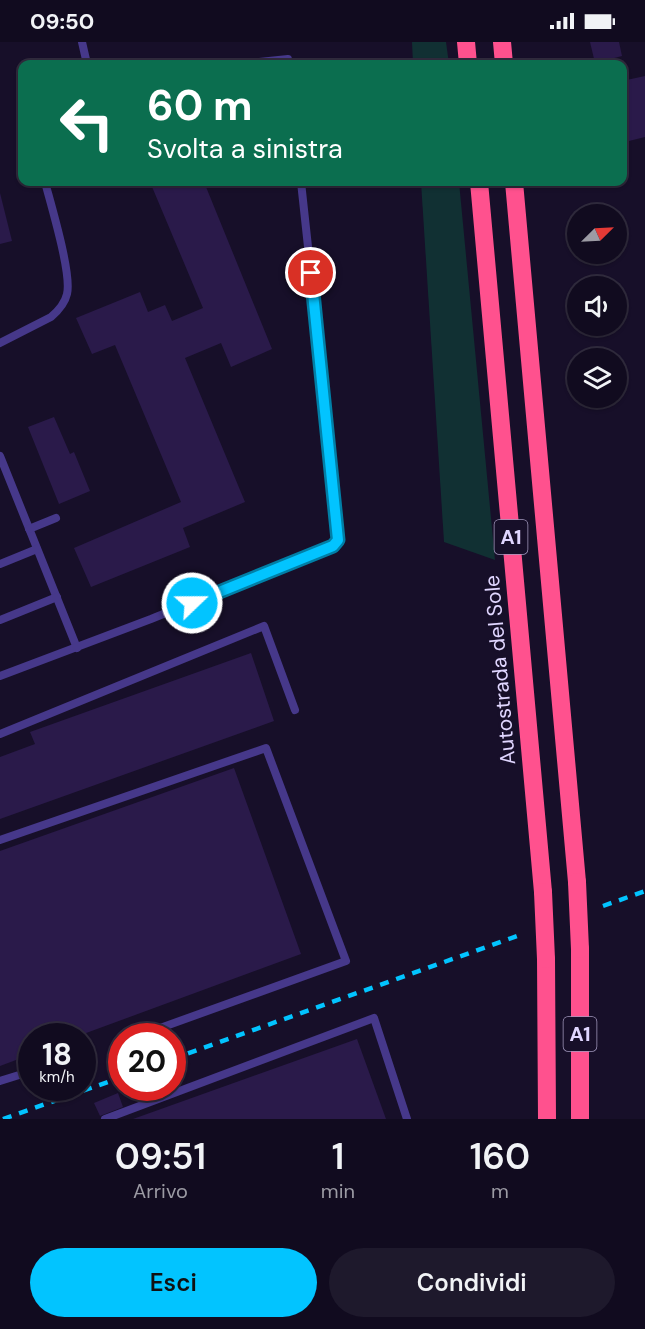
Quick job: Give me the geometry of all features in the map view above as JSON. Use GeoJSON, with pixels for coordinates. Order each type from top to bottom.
{"type":"FeatureCollection","features":[{"type":"Feature","properties":{"kind":"highway"},"geometry":{"type":"LineString","coordinates":[[466,42],[468,60]]}},
{"type":"Feature","properties":{"kind":"highway"},"geometry":{"type":"LineString","coordinates":[[501,42],[503,60]]}},
{"type":"Feature","properties":{"kind":"highway","name":"Autostrada del Sole"},"geometry":{"type":"LineString","coordinates":[[478,186],[543,892],[546,959],[547,1119]]}},
{"type":"Feature","properties":{"kind":"highway","name":"A1"},"geometry":{"type":"LineString","coordinates":[[514,186],[577,882],[580,949],[580,1119]]}},
{"type":"Feature","properties":{"kind":"lane"},"geometry":{"type":"LineString","coordinates":[[82,42],[86,60]]}},
{"type":"Feature","properties":{"kind":"lane"},"geometry":{"type":"LineString","coordinates":[[0,343],[51,317],[58,311],[67,294],[66,272],[46,186]]}},
{"type":"Feature","properties":{"kind":"lane"},"geometry":{"type":"LineString","coordinates":[[0,676],[77,648],[336,544],[339,533],[301,186]]}},
{"type":"Feature","properties":{"kind":"lane"},"geometry":{"type":"LineString","coordinates":[[0,456],[77,648]]}},
{"type":"Feature","properties":{"kind":"lane"},"geometry":{"type":"LineString","coordinates":[[30,529],[56,518]]}},
{"type":"Feature","properties":{"kind":"lane"},"geometry":{"type":"LineString","coordinates":[[0,564],[38,549]]}},
{"type":"Feature","properties":{"kind":"lane"},"geometry":{"type":"LineString","coordinates":[[0,620],[57,597]]}},
{"type":"Feature","properties":{"kind":"lane"},"geometry":{"type":"LineString","coordinates":[[0,734],[264,626],[295,710]]}},
{"type":"Feature","properties":{"kind":"lane"},"geometry":{"type":"LineString","coordinates":[[0,840],[266,748],[346,961],[174,1023]]}},
{"type":"Feature","properties":{"kind":"lane"},"geometry":{"type":"LineString","coordinates":[[105,1119],[374,1018],[407,1119]]}},
{"type":"Feature","properties":{"kind":"lane"},"geometry":{"type":"LineString","coordinates":[[0,1081],[18,1075]]}},
{"type":"Feature","properties":{"kind":"green space"},"geometry":{"type":"Polygon","coordinates":[[[412,42],[446,42],[448,60],[413,60],[412,42]]]}},
{"type":"Feature","properties":{"kind":"green space"},"geometry":{"type":"Polygon","coordinates":[[[421,186],[459,186],[495,560],[444,542],[421,186]]]}},
{"type":"Feature","properties":{"kind":"building"},"geometry":{"type":"Polygon","coordinates":[[[590,42],[619,42],[622,56],[594,60],[590,42]]]}},
{"type":"Feature","properties":{"kind":"building"},"geometry":{"type":"Polygon","coordinates":[[[645,76],[645,137],[627,142],[627,80],[645,76]]]}},
{"type":"Feature","properties":{"kind":"building"},"geometry":{"type":"Polygon","coordinates":[[[152,186],[206,186],[272,349],[231,367],[221,343],[185,358],[245,502],[183,528],[190,547],[91,587],[74,548],[181,502],[115,345],[92,354],[76,318],[140,292],[148,312],[165,305],[172,321],[203,308],[152,186]]]}},
{"type":"Feature","properties":{"kind":"building"},"geometry":{"type":"Polygon","coordinates":[[[0,193],[12,241],[0,244],[0,193]]]}},
{"type":"Feature","properties":{"kind":"building"},"geometry":{"type":"Polygon","coordinates":[[[54,417],[70,454],[74,452],[90,491],[59,504],[28,427],[54,417]]]}},
{"type":"Feature","properties":{"kind":"building"},"geometry":{"type":"Polygon","coordinates":[[[251,653],[274,721],[0,819],[0,757],[35,744],[30,732],[251,653]]]}},
{"type":"Feature","properties":{"kind":"building"},"geometry":{"type":"Polygon","coordinates":[[[234,768],[301,954],[113,1023],[108,1023],[96,1029],[96,1023],[18,1023],[18,1059],[0,1066],[0,851],[234,768]]]}},
{"type":"Feature","properties":{"kind":"building"},"geometry":{"type":"Polygon","coordinates":[[[357,1039],[386,1119],[133,1119],[357,1039]]]}},
{"type":"Feature","properties":{"kind":"building"},"geometry":{"type":"Polygon","coordinates":[[[108,1097],[108,1101],[121,1101],[123,1107],[100,1116],[94,1103],[108,1097]]]}},
{"type":"Feature","properties":{"kind":"railway"},"geometry":{"type":"LineString","coordinates":[[603,906],[645,891]]}},
{"type":"Feature","properties":{"kind":"railway"},"geometry":{"type":"LineString","coordinates":[[186,1054],[520,935]]}},
{"type":"Feature","properties":{"kind":"railway"},"geometry":{"type":"LineString","coordinates":[[3,1119],[108,1082]]}},
{"type":"Feature","properties":{"kind":"route"},"geometry":{"type":"LineString","coordinates":[[192,603],[333,546],[338,540],[311,273]]}}]}
